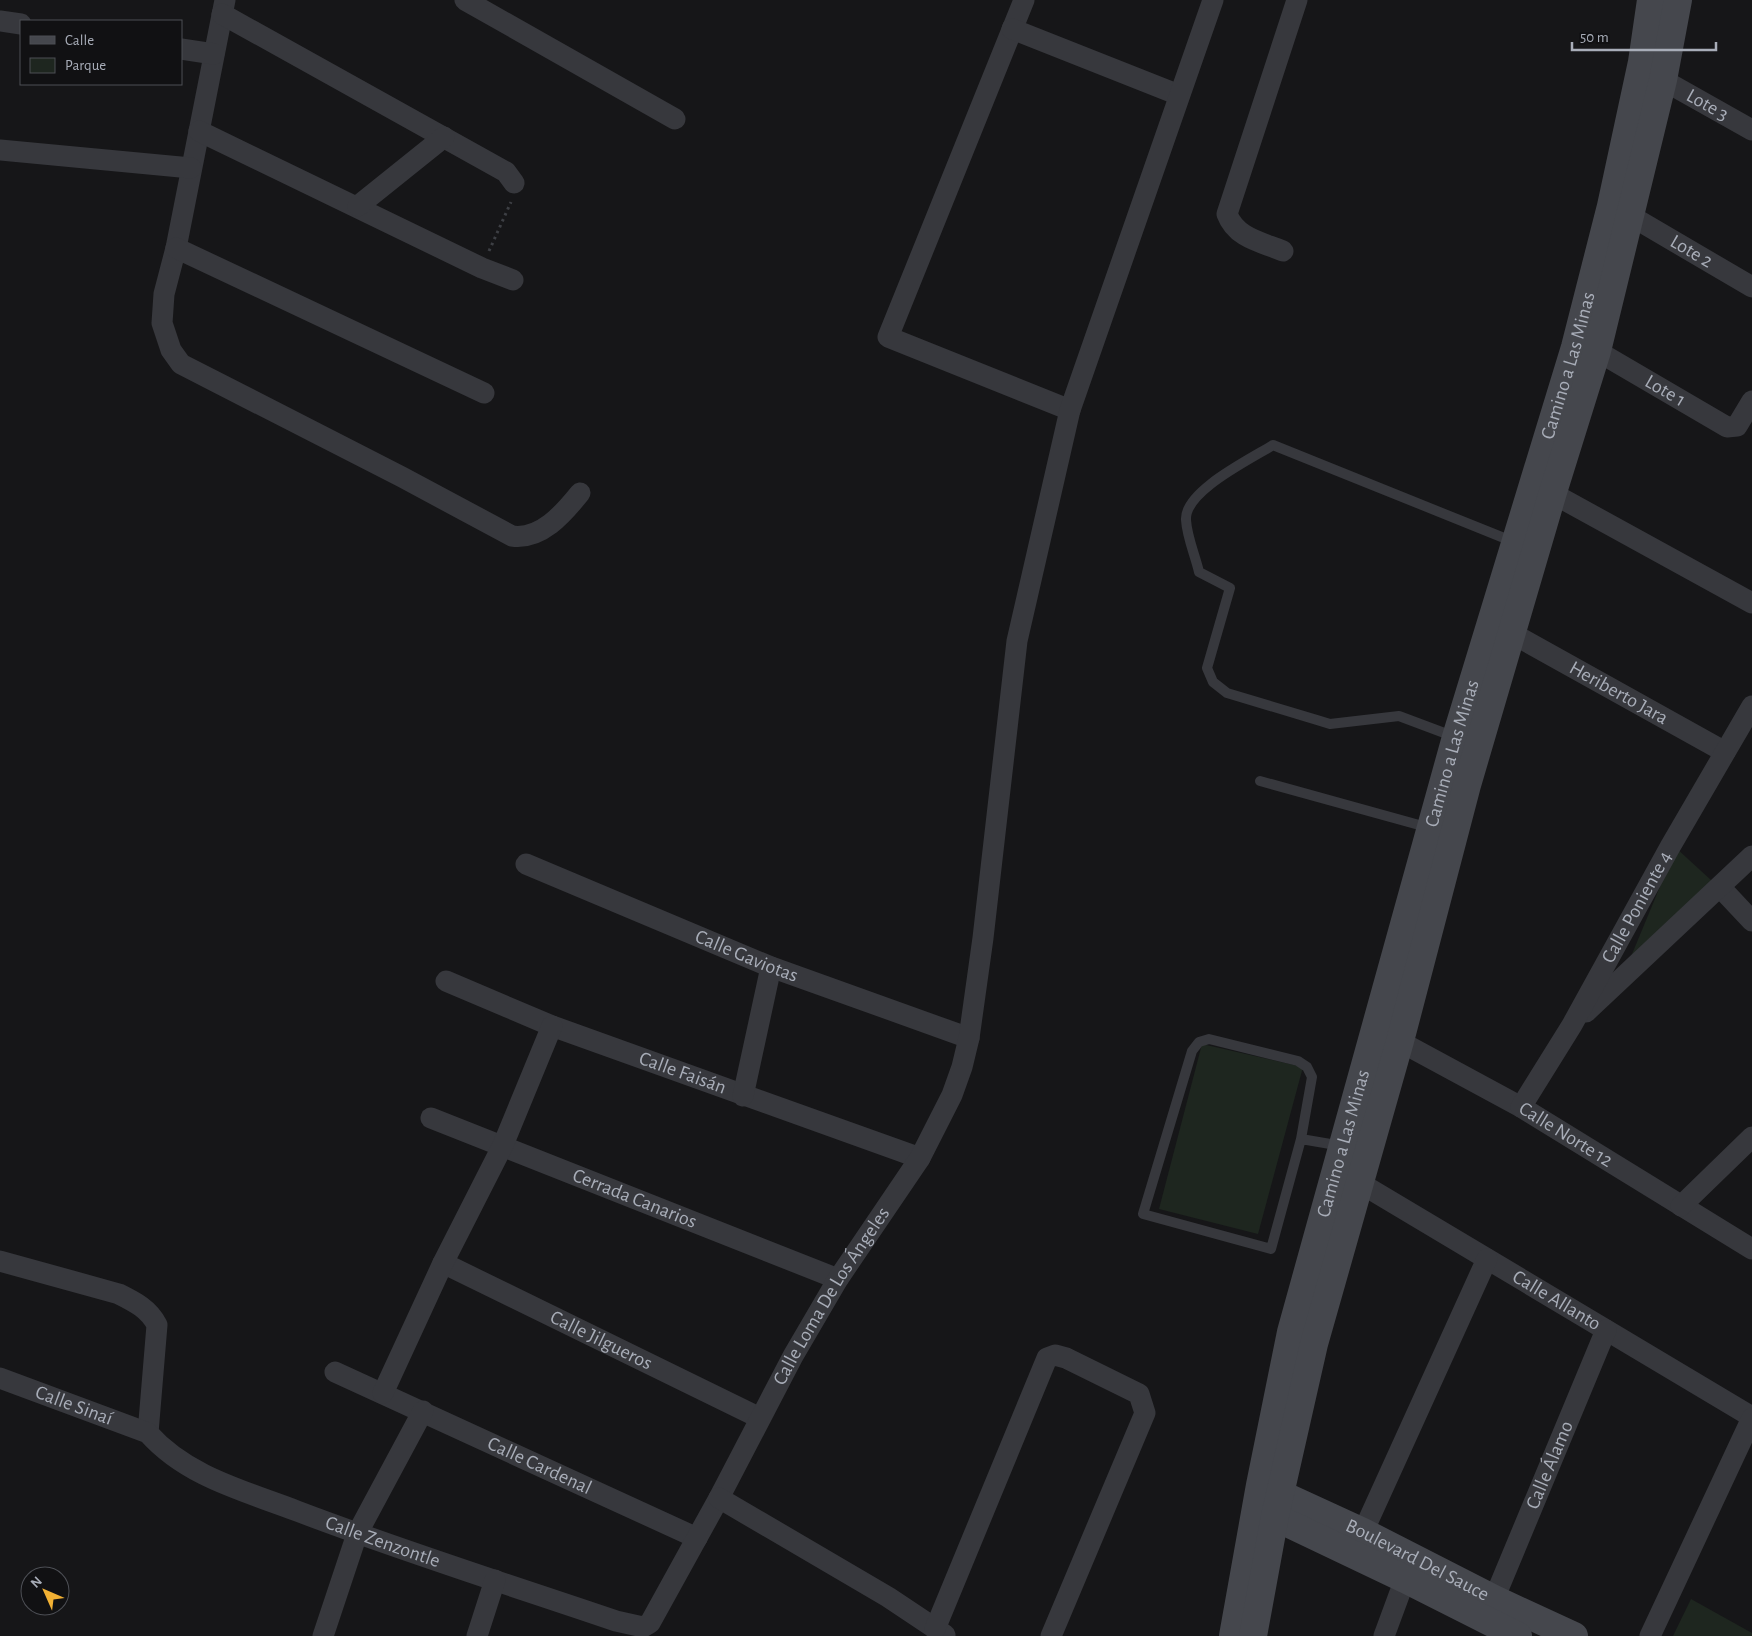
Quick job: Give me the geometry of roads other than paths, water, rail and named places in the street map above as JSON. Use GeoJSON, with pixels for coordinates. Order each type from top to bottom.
{"type":"FeatureCollection","features":[{"type":"Feature","properties":{"kind":"street"},"geometry":{"type":"LineString","coordinates":[[465,0],[675,119]]}},
{"type":"Feature","properties":{"kind":"street"},"geometry":{"type":"LineString","coordinates":[[1024,0],[888,337],[1070,410]]}},
{"type":"Feature","properties":{"kind":"street","name":"Calle Loma De Los Ángeles"},"geometry":{"type":"LineString","coordinates":[[628,1630],[643,1627],[650,1623],[698,1538],[793,1356],[838,1280],[920,1158],[952,1095],[969,1038],[983,938],[1017,641],[1070,410],[1212,0]]}},
{"type":"Feature","properties":{"kind":"street"},"geometry":{"type":"LineString","coordinates":[[1283,251],[1240,234],[1231,224],[1227,214],[1298,0]]}},
{"type":"Feature","properties":{"kind":"street","name":"Camino a Las Minas"},"geometry":{"type":"LineString","coordinates":[[1268,1501],[1400,1041],[1467,785],[1513,634],[1574,348],[1611,206],[1642,62],[1651,0]]}},
{"type":"Feature","properties":{"kind":"street","name":"Camino a Las Minas"},"geometry":{"type":"LineString","coordinates":[[1268,1501],[1291,1332],[1456,737],[1516,543],[1543,488],[1597,351],[1663,80],[1678,0]]}},
{"type":"Feature","properties":{"kind":"street"},"geometry":{"type":"LineString","coordinates":[[514,183],[506,172],[223,7],[176,248],[164,294],[162,323],[171,350],[180,364],[393,472],[512,536],[531,536],[546,527],[562,515],[580,493]]}},
{"type":"Feature","properties":{"kind":"street"},"geometry":{"type":"LineString","coordinates":[[0,20],[20,24]]}},
{"type":"Feature","properties":{"kind":"street"},"geometry":{"type":"LineString","coordinates":[[1012,29],[1180,95]]}},
{"type":"Feature","properties":{"kind":"street"},"geometry":{"type":"LineString","coordinates":[[182,49],[214,54]]}},
{"type":"Feature","properties":{"kind":"street","name":"Lote 3"},"geometry":{"type":"LineString","coordinates":[[1663,80],[1752,130]]}},
{"type":"Feature","properties":{"kind":"street"},"geometry":{"type":"LineString","coordinates":[[198,130],[358,206],[482,268],[513,280]]}},
{"type":"Feature","properties":{"kind":"street"},"geometry":{"type":"LineString","coordinates":[[358,206],[444,137]]}},
{"type":"Feature","properties":{"kind":"street"},"geometry":{"type":"LineString","coordinates":[[0,150],[191,168]]}},
{"type":"Feature","properties":{"kind":"street","name":"Lote 2"},"geometry":{"type":"LineString","coordinates":[[1631,216],[1752,287]]}},
{"type":"Feature","properties":{"kind":"street"},"geometry":{"type":"LineString","coordinates":[[176,248],[484,393]]}},
{"type":"Feature","properties":{"kind":"street","name":"Lote 1"},"geometry":{"type":"LineString","coordinates":[[1597,351],[1721,424],[1733,428],[1740,422],[1752,401]]}},
{"type":"Feature","properties":{"kind":"street"},"geometry":{"type":"LineString","coordinates":[[1543,488],[1752,603]]}},
{"type":"Feature","properties":{"kind":"street","name":"Heriberto Jara"},"geometry":{"type":"LineString","coordinates":[[1513,634],[1725,752]]}},
{"type":"Feature","properties":{"kind":"street","name":"Calle Poniente 4"},"geometry":{"type":"LineString","coordinates":[[1521,1107],[1572,1025],[1670,847],[1752,706]]}},
{"type":"Feature","properties":{"kind":"street"},"geometry":{"type":"LineString","coordinates":[[1572,1025],[1752,856]]}},
{"type":"Feature","properties":{"kind":"street","name":"Calle Gaviotas"},"geometry":{"type":"LineString","coordinates":[[526,864],[771,967],[969,1038]]}},
{"type":"Feature","properties":{"kind":"street"},"geometry":{"type":"LineString","coordinates":[[1720,887],[1752,921]]}},
{"type":"Feature","properties":{"kind":"street"},"geometry":{"type":"LineString","coordinates":[[743,1096],[771,967]]}},
{"type":"Feature","properties":{"kind":"street","name":"Calle Faisán"},"geometry":{"type":"LineString","coordinates":[[446,981],[552,1026],[920,1158]]}},
{"type":"Feature","properties":{"kind":"street"},"geometry":{"type":"LineString","coordinates":[[383,1393],[443,1263],[503,1145],[552,1026]]}},
{"type":"Feature","properties":{"kind":"street","name":"Calle Norte 12"},"geometry":{"type":"LineString","coordinates":[[1375,1029],[1521,1107],[1752,1249]]}},
{"type":"Feature","properties":{"kind":"street","name":"Cerrada Canarios"},"geometry":{"type":"LineString","coordinates":[[431,1118],[503,1145],[635,1200],[838,1280]]}},
{"type":"Feature","properties":{"kind":"street"},"geometry":{"type":"LineString","coordinates":[[1681,1206],[1752,1137]]}},
{"type":"Feature","properties":{"kind":"street","name":"Calle Allanto"},"geometry":{"type":"LineString","coordinates":[[1360,1183],[1752,1417]]}},
{"type":"Feature","properties":{"kind":"street"},"geometry":{"type":"LineString","coordinates":[[1363,1532],[1487,1259]]}},
{"type":"Feature","properties":{"kind":"street"},"geometry":{"type":"LineString","coordinates":[[0,1261],[119,1294],[137,1303],[153,1317],[157,1325],[148,1434]]}},
{"type":"Feature","properties":{"kind":"street","name":"Calle Jilgueros"},"geometry":{"type":"LineString","coordinates":[[443,1263],[760,1418]]}},
{"type":"Feature","properties":{"kind":"street","name":"Calle Álamo"},"geometry":{"type":"LineString","coordinates":[[1494,1599],[1606,1330]]}},
{"type":"Feature","properties":{"kind":"street"},"geometry":{"type":"LineString","coordinates":[[719,1498],[888,1597],[941,1632],[1047,1358],[1054,1355],[1066,1358],[1139,1394],[1145,1413],[1051,1636]]}},
{"type":"Feature","properties":{"kind":"street","name":"Calle Cardenal"},"geometry":{"type":"LineString","coordinates":[[334,1372],[698,1538]]}},
{"type":"Feature","properties":{"kind":"street","name":"Calle Sinaí"},"geometry":{"type":"LineString","coordinates":[[0,1378],[148,1434]]}},
{"type":"Feature","properties":{"kind":"street"},"geometry":{"type":"LineString","coordinates":[[323,1636],[357,1534],[423,1411]]}},
{"type":"Feature","properties":{"kind":"street"},"geometry":{"type":"LineString","coordinates":[[1650,1636],[1752,1417]]}},
{"type":"Feature","properties":{"kind":"street","name":"Calle Zenzontle"},"geometry":{"type":"LineString","coordinates":[[148,1434],[164,1451],[200,1474],[357,1534],[495,1580],[628,1630]]}},
{"type":"Feature","properties":{"kind":"street"},"geometry":{"type":"LineString","coordinates":[[1233,1636],[1268,1501]]}},
{"type":"Feature","properties":{"kind":"street"},"geometry":{"type":"LineString","coordinates":[[1253,1636],[1268,1501]]}},
{"type":"Feature","properties":{"kind":"street","name":"Boulevard Del Sauce"},"geometry":{"type":"LineString","coordinates":[[1268,1501],[1363,1532],[1494,1599],[1574,1636]]}},
{"type":"Feature","properties":{"kind":"street","name":"Boulevard Del Sauce"},"geometry":{"type":"LineString","coordinates":[[1268,1501],[1405,1579],[1518,1636]]}},
{"type":"Feature","properties":{"kind":"street"},"geometry":{"type":"LineString","coordinates":[[1384,1636],[1405,1579]]}},
{"type":"Feature","properties":{"kind":"street"},"geometry":{"type":"LineString","coordinates":[[476,1636],[495,1580]]}},
{"type":"Feature","properties":{"kind":"lane"},"geometry":{"type":"LineString","coordinates":[[1456,737],[1398,716],[1330,724],[1227,693],[1213,682],[1207,668],[1230,588],[1199,572],[1186,518],[1190,503],[1201,490],[1273,444],[1516,543]]}},
{"type":"Feature","properties":{"kind":"lane"},"geometry":{"type":"LineString","coordinates":[[1260,781],[1431,828]]}},
{"type":"Feature","properties":{"kind":"lane"},"geometry":{"type":"LineString","coordinates":[[1209,1039],[1298,1061],[1307,1067],[1312,1077],[1301,1140],[1271,1249],[1144,1214],[1192,1051],[1199,1042],[1209,1039]]}},
{"type":"Feature","properties":{"kind":"lane"},"geometry":{"type":"LineString","coordinates":[[1301,1140],[1343,1146]]}}]}
